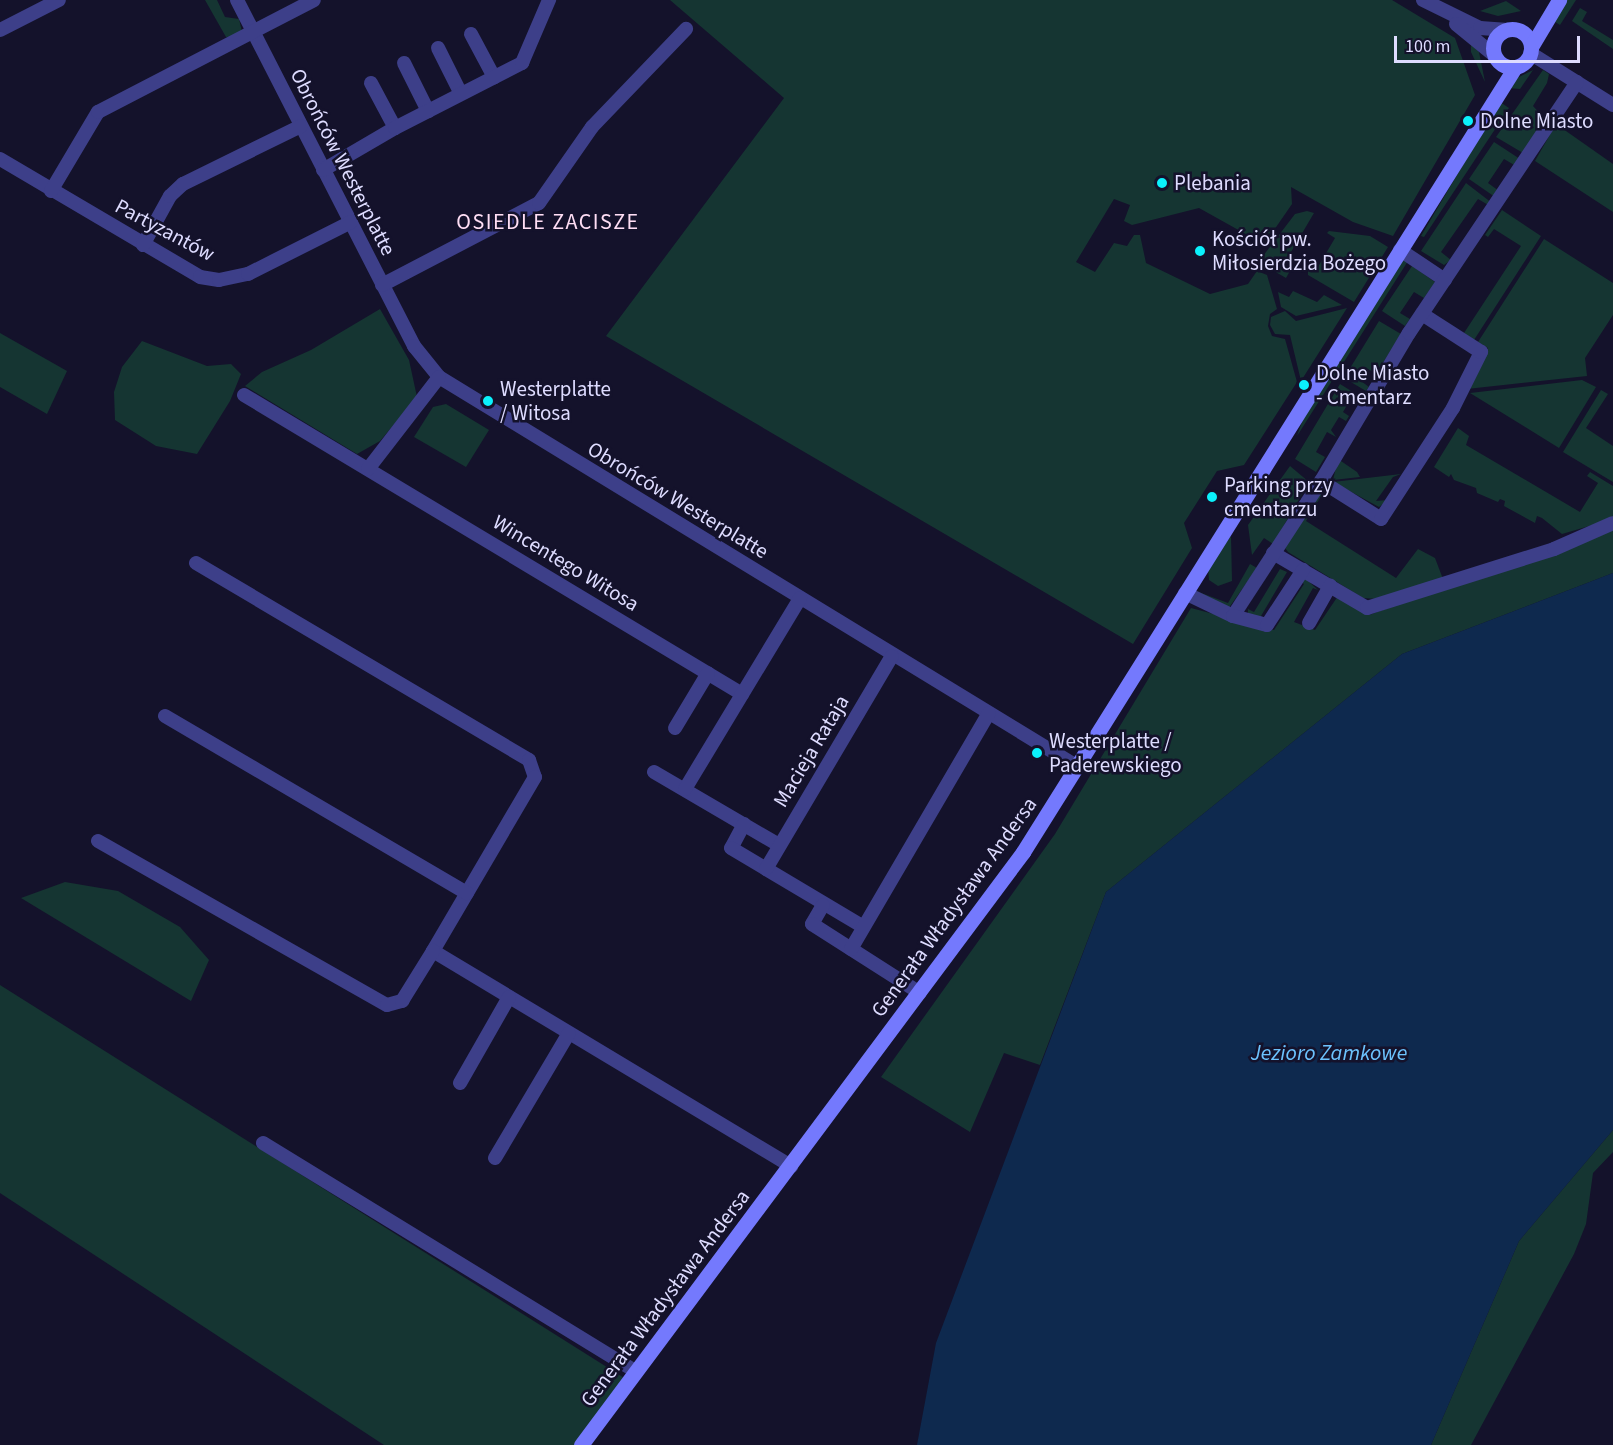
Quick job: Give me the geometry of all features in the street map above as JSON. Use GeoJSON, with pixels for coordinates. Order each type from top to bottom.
{"type":"FeatureCollection","features":[{"type":"Feature","properties":{"kind":"main road"},"geometry":{"type":"LineString","coordinates":[[1556,0],[1531,50],[1515,67],[1506,66],[1495,57],[1495,39],[1513,30],[1556,0]]}},
{"type":"Feature","properties":{"kind":"main road"},"geometry":{"type":"LineString","coordinates":[[1513,30],[1526,35],[1531,50]]}},
{"type":"Feature","properties":{"kind":"main road","name":"Generała Władysława Andersa"},"geometry":{"type":"LineString","coordinates":[[1479,126],[1494,84],[1495,57]]}},
{"type":"Feature","properties":{"kind":"main road","name":"Generała Władysława Andersa"},"geometry":{"type":"LineString","coordinates":[[581,1445],[1000,886],[1078,767],[1515,67]]}},
{"type":"Feature","properties":{"kind":"street"},"geometry":{"type":"LineString","coordinates":[[0,30],[59,0]]}},
{"type":"Feature","properties":{"kind":"street","name":"Obrońców Westerplatte"},"geometry":{"type":"LineString","coordinates":[[237,0],[414,346],[439,377],[892,656],[1078,767]]}},
{"type":"Feature","properties":{"kind":"street"},"geometry":{"type":"LineString","coordinates":[[51,191],[98,112],[314,0]]}},
{"type":"Feature","properties":{"kind":"street"},"geometry":{"type":"LineString","coordinates":[[323,170],[395,128],[522,63],[549,0]]}},
{"type":"Feature","properties":{"kind":"street"},"geometry":{"type":"LineString","coordinates":[[1424,1],[1480,28],[1513,30]]}},
{"type":"Feature","properties":{"kind":"street"},"geometry":{"type":"LineString","coordinates":[[1424,1],[1495,57]]}},
{"type":"Feature","properties":{"kind":"street"},"geometry":{"type":"LineString","coordinates":[[382,285],[539,203],[592,127],[686,29]]}},
{"type":"Feature","properties":{"kind":"street"},"geometry":{"type":"LineString","coordinates":[[471,34],[494,77]]}},
{"type":"Feature","properties":{"kind":"street"},"geometry":{"type":"LineString","coordinates":[[438,48],[461,94]]}},
{"type":"Feature","properties":{"kind":"street"},"geometry":{"type":"LineString","coordinates":[[1531,50],[1613,105]]}},
{"type":"Feature","properties":{"kind":"street"},"geometry":{"type":"LineString","coordinates":[[404,63],[428,111]]}},
{"type":"Feature","properties":{"kind":"street"},"geometry":{"type":"LineString","coordinates":[[1233,616],[1321,481],[1422,314],[1577,82]]}},
{"type":"Feature","properties":{"kind":"street"},"geometry":{"type":"LineString","coordinates":[[371,83],[395,128]]}},
{"type":"Feature","properties":{"kind":"street"},"geometry":{"type":"LineString","coordinates":[[142,245],[170,196],[183,184],[301,126]]}},
{"type":"Feature","properties":{"kind":"street","name":"Partyzantów"},"geometry":{"type":"LineString","coordinates":[[0,159],[142,245],[200,277],[234,279],[351,222]]}},
{"type":"Feature","properties":{"kind":"street"},"geometry":{"type":"LineString","coordinates":[[1400,250],[1445,280]]}},
{"type":"Feature","properties":{"kind":"street"},"geometry":{"type":"LineString","coordinates":[[1321,481],[1381,519],[1453,408],[1481,352],[1422,314]]}},
{"type":"Feature","properties":{"kind":"street"},"geometry":{"type":"LineString","coordinates":[[368,469],[439,377]]}},
{"type":"Feature","properties":{"kind":"street","name":"Wincentego Witosa"},"geometry":{"type":"LineString","coordinates":[[244,395],[742,694]]}},
{"type":"Feature","properties":{"kind":"street"},"geometry":{"type":"LineString","coordinates":[[1274,553],[1367,608],[1554,549],[1613,523]]}},
{"type":"Feature","properties":{"kind":"street"},"geometry":{"type":"LineString","coordinates":[[99,841],[387,1005],[402,1001],[535,777],[529,760],[196,563]]}},
{"type":"Feature","properties":{"kind":"street"},"geometry":{"type":"LineString","coordinates":[[1185,593],[1233,616],[1267,626],[1303,570]]}},
{"type":"Feature","properties":{"kind":"street"},"geometry":{"type":"LineString","coordinates":[[1309,622],[1330,586]]}},
{"type":"Feature","properties":{"kind":"street"},"geometry":{"type":"LineString","coordinates":[[685,789],[800,598]]}},
{"type":"Feature","properties":{"kind":"street","name":"Macieja Rataja"},"geometry":{"type":"LineString","coordinates":[[766,869],[892,656]]}},
{"type":"Feature","properties":{"kind":"street"},"geometry":{"type":"LineString","coordinates":[[675,728],[708,673]]}},
{"type":"Feature","properties":{"kind":"street"},"geometry":{"type":"LineString","coordinates":[[851,949],[862,926],[989,713]]}},
{"type":"Feature","properties":{"kind":"street"},"geometry":{"type":"LineString","coordinates":[[165,716],[467,893]]}},
{"type":"Feature","properties":{"kind":"street"},"geometry":{"type":"LineString","coordinates":[[654,772],[780,844]]}},
{"type":"Feature","properties":{"kind":"street"},"geometry":{"type":"LineString","coordinates":[[744,824],[731,848],[823,905],[862,926]]}},
{"type":"Feature","properties":{"kind":"street"},"geometry":{"type":"LineString","coordinates":[[823,905],[812,924],[920,993]]}},
{"type":"Feature","properties":{"kind":"street"},"geometry":{"type":"LineString","coordinates":[[433,951],[791,1166]]}},
{"type":"Feature","properties":{"kind":"street"},"geometry":{"type":"LineString","coordinates":[[460,1083],[509,997]]}},
{"type":"Feature","properties":{"kind":"street"},"geometry":{"type":"LineString","coordinates":[[495,1158],[569,1033]]}},
{"type":"Feature","properties":{"kind":"street"},"geometry":{"type":"LineString","coordinates":[[263,1143],[636,1372]]}},
{"type":"Feature","properties":{"kind":"green space"},"geometry":{"type":"Polygon","coordinates":[[[205,0],[217,0],[225,17],[239,19],[243,36],[226,37],[205,0]]]}},
{"type":"Feature","properties":{"kind":"green space"},"geometry":{"type":"Polygon","coordinates":[[[670,0],[1392,0],[1455,38],[1475,95],[1393,236],[1353,222],[1291,187],[1292,204],[1272,233],[1251,237],[1199,208],[1132,225],[1124,221],[1130,205],[1114,199],[1076,262],[1095,272],[1114,243],[1127,246],[1134,235],[1140,235],[1146,263],[1210,294],[1248,284],[1257,271],[1267,275],[1277,309],[1270,314],[1268,326],[1272,336],[1285,339],[1297,382],[1244,465],[1217,471],[1184,523],[1192,548],[1133,644],[606,336],[784,98],[670,0]]]}},
{"type":"Feature","properties":{"kind":"green space"},"geometry":{"type":"Polygon","coordinates":[[[1565,0],[1576,0],[1560,25],[1552,20],[1565,0]]]}},
{"type":"Feature","properties":{"kind":"green space"},"geometry":{"type":"Polygon","coordinates":[[[1506,1],[1521,11],[1498,16],[1480,11],[1506,1]]]}},
{"type":"Feature","properties":{"kind":"green space"},"geometry":{"type":"Polygon","coordinates":[[[1580,8],[1587,12],[1582,21],[1613,40],[1613,49],[1572,21],[1580,8]]]}},
{"type":"Feature","properties":{"kind":"green space"},"geometry":{"type":"Polygon","coordinates":[[[1471,43],[1479,52],[1485,82],[1471,52],[1471,43]]]}},
{"type":"Feature","properties":{"kind":"green space"},"geometry":{"type":"Polygon","coordinates":[[[1533,70],[1520,89],[1508,88],[1515,79],[1533,70]]]}},
{"type":"Feature","properties":{"kind":"green space"},"geometry":{"type":"Polygon","coordinates":[[[1543,70],[1549,74],[1547,83],[1533,106],[1545,119],[1523,153],[1496,137],[1543,70]]]}},
{"type":"Feature","properties":{"kind":"green space"},"geometry":{"type":"Polygon","coordinates":[[[1500,102],[1509,108],[1424,237],[1421,236],[1500,102]]]}},
{"type":"Feature","properties":{"kind":"green space"},"geometry":{"type":"Polygon","coordinates":[[[1556,124],[1613,164],[1613,212],[1535,161],[1556,124]]]}},
{"type":"Feature","properties":{"kind":"green space"},"geometry":{"type":"Polygon","coordinates":[[[1494,142],[1520,159],[1516,166],[1504,159],[1488,183],[1499,191],[1495,197],[1469,179],[1494,142]]]}},
{"type":"Feature","properties":{"kind":"green space"},"geometry":{"type":"Polygon","coordinates":[[[1466,183],[1492,203],[1490,206],[1478,199],[1441,252],[1451,260],[1444,265],[1421,251],[1466,183]]]}},
{"type":"Feature","properties":{"kind":"green space"},"geometry":{"type":"Polygon","coordinates":[[[1502,210],[1541,236],[1474,340],[1464,333],[1521,246],[1494,229],[1488,237],[1485,235],[1502,210]]]}},
{"type":"Feature","properties":{"kind":"green space"},"geometry":{"type":"Polygon","coordinates":[[[1307,211],[1314,213],[1284,264],[1291,269],[1286,278],[1265,266],[1263,256],[1295,214],[1307,211]]]}},
{"type":"Feature","properties":{"kind":"green space"},"geometry":{"type":"Polygon","coordinates":[[[1329,231],[1370,236],[1388,247],[1354,302],[1308,275],[1308,269],[1315,272],[1335,238],[1327,233],[1329,231]]]}},
{"type":"Feature","properties":{"kind":"green space"},"geometry":{"type":"Polygon","coordinates":[[[1544,239],[1613,283],[1613,315],[1585,358],[1587,376],[1467,389],[1488,348],[1478,342],[1544,239]]]}},
{"type":"Feature","properties":{"kind":"green space"},"geometry":{"type":"Polygon","coordinates":[[[1400,260],[1408,261],[1297,436],[1303,419],[1400,260]]]}},
{"type":"Feature","properties":{"kind":"green space"},"geometry":{"type":"Polygon","coordinates":[[[1412,266],[1435,282],[1424,298],[1414,292],[1400,313],[1410,319],[1405,326],[1382,311],[1412,266]]]}},
{"type":"Feature","properties":{"kind":"green space"},"geometry":{"type":"Polygon","coordinates":[[[1293,291],[1317,302],[1324,295],[1342,305],[1296,316],[1281,307],[1278,292],[1289,297],[1293,291]]]}},
{"type":"Feature","properties":{"kind":"green space"},"geometry":{"type":"Polygon","coordinates":[[[1347,308],[1301,381],[1290,335],[1275,334],[1270,325],[1271,317],[1285,311],[1296,321],[1347,308]]]}},
{"type":"Feature","properties":{"kind":"green space"},"geometry":{"type":"Polygon","coordinates":[[[380,309],[409,360],[417,397],[380,441],[357,454],[245,386],[262,372],[311,350],[380,309]]]}},
{"type":"Feature","properties":{"kind":"green space"},"geometry":{"type":"Polygon","coordinates":[[[1379,321],[1401,334],[1376,374],[1368,369],[1361,381],[1369,387],[1366,391],[1344,378],[1379,321]]]}},
{"type":"Feature","properties":{"kind":"green space"},"geometry":{"type":"Polygon","coordinates":[[[0,333],[67,371],[47,414],[0,387],[0,333]]]}},
{"type":"Feature","properties":{"kind":"green space"},"geometry":{"type":"Polygon","coordinates":[[[142,341],[207,366],[231,364],[241,374],[230,401],[197,454],[156,446],[115,420],[114,392],[122,367],[142,341]]]}},
{"type":"Feature","properties":{"kind":"green space"},"geometry":{"type":"Polygon","coordinates":[[[1582,380],[1596,387],[1559,448],[1470,393],[1582,380]]]}},
{"type":"Feature","properties":{"kind":"green space"},"geometry":{"type":"Polygon","coordinates":[[[1340,384],[1361,397],[1358,400],[1352,397],[1343,412],[1349,416],[1346,421],[1339,417],[1331,430],[1336,437],[1327,432],[1316,452],[1325,457],[1316,472],[1295,459],[1340,384]]]}},
{"type":"Feature","properties":{"kind":"green space"},"geometry":{"type":"Polygon","coordinates":[[[1601,390],[1608,394],[1586,428],[1613,446],[1613,482],[1563,452],[1601,390]]]}},
{"type":"Feature","properties":{"kind":"green space"},"geometry":{"type":"Polygon","coordinates":[[[446,404],[489,430],[466,467],[414,437],[433,407],[446,404]]]}},
{"type":"Feature","properties":{"kind":"green space"},"geometry":{"type":"Polygon","coordinates":[[[1458,428],[1469,436],[1466,445],[1580,512],[1598,483],[1587,476],[1590,472],[1613,486],[1613,519],[1562,534],[1542,518],[1537,516],[1535,523],[1504,506],[1505,501],[1500,499],[1498,502],[1477,493],[1476,488],[1454,480],[1451,474],[1449,477],[1434,467],[1458,428]]]}},
{"type":"Feature","properties":{"kind":"green space"},"geometry":{"type":"Polygon","coordinates":[[[1338,459],[1357,472],[1360,477],[1333,480],[1338,459]]]}},
{"type":"Feature","properties":{"kind":"green space"},"geometry":{"type":"Polygon","coordinates":[[[1290,466],[1309,482],[1273,544],[1264,538],[1252,555],[1248,525],[1290,466]]]}},
{"type":"Feature","properties":{"kind":"green space"},"geometry":{"type":"Polygon","coordinates":[[[1401,474],[1393,477],[1376,501],[1388,500],[1379,507],[1333,482],[1401,474]]]}},
{"type":"Feature","properties":{"kind":"green space"},"geometry":{"type":"Polygon","coordinates":[[[1318,491],[1323,493],[1306,521],[1396,578],[1418,549],[1435,558],[1443,579],[1378,599],[1363,598],[1288,552],[1283,545],[1318,491]]]}},
{"type":"Feature","properties":{"kind":"green space"},"geometry":{"type":"Polygon","coordinates":[[[1613,527],[1613,573],[1402,654],[1106,892],[1040,1065],[1004,1053],[970,1132],[881,1077],[1055,834],[1191,608],[1274,630],[1304,584],[1300,581],[1306,579],[1318,590],[1313,588],[1294,622],[1315,630],[1338,596],[1369,615],[1613,527]]]}},
{"type":"Feature","properties":{"kind":"green space"},"geometry":{"type":"Polygon","coordinates":[[[1231,536],[1232,581],[1218,586],[1209,580],[1208,568],[1231,536]]]}},
{"type":"Feature","properties":{"kind":"green space"},"geometry":{"type":"Polygon","coordinates":[[[1250,564],[1257,568],[1228,609],[1196,591],[1228,603],[1250,564]]]}},
{"type":"Feature","properties":{"kind":"green space"},"geometry":{"type":"Polygon","coordinates":[[[1280,569],[1287,572],[1261,616],[1266,620],[1248,614],[1248,609],[1254,612],[1280,569]]]}},
{"type":"Feature","properties":{"kind":"green space"},"geometry":{"type":"Polygon","coordinates":[[[65,882],[118,891],[180,927],[209,960],[191,1001],[21,898],[65,882]]]}},
{"type":"Feature","properties":{"kind":"green space"},"geometry":{"type":"Polygon","coordinates":[[[0,985],[629,1381],[581,1445],[384,1445],[0,1193],[0,985]]]}},
{"type":"Feature","properties":{"kind":"green space"},"geometry":{"type":"Polygon","coordinates":[[[1613,1130],[1613,1152],[1593,1173],[1586,1224],[1574,1254],[1471,1445],[1431,1445],[1519,1241],[1613,1130]]]}},
{"type":"Feature","properties":{"kind":"water","name":"Jezioro Zamkowe"},"geometry":{"type":"Polygon","coordinates":[[[1613,573],[1613,1130],[1519,1241],[1431,1445],[917,1445],[936,1343],[1106,892],[1402,654],[1613,573]]]}},
{"type":"Feature","properties":{"kind":"place","name":"Dolne Miasto"},"geometry":{"type":"Point","coordinates":[1468,121]}},
{"type":"Feature","properties":{"kind":"place","name":"Plebania"},"geometry":{"type":"Point","coordinates":[1162,183]}},
{"type":"Feature","properties":{"kind":"place","name":"Kościół pw. Miłosierdzia Bożego"},"geometry":{"type":"Point","coordinates":[1200,251]}},
{"type":"Feature","properties":{"kind":"place","name":"Dolne Miasto - Cmentarz"},"geometry":{"type":"Point","coordinates":[1304,385]}},
{"type":"Feature","properties":{"kind":"place","name":"Westerplatte / Witosa"},"geometry":{"type":"Point","coordinates":[488,401]}},
{"type":"Feature","properties":{"kind":"place","name":"Parking przy cmentarzu"},"geometry":{"type":"Point","coordinates":[1212,497]}},
{"type":"Feature","properties":{"kind":"place","name":"Westerplatte / Paderewskiego"},"geometry":{"type":"Point","coordinates":[1037,753]}},
{"type":"Feature","properties":{"kind":"district","name":"OSIEDLE ZACISZE"},"geometry":{"type":"Point","coordinates":[548,223]}}]}
